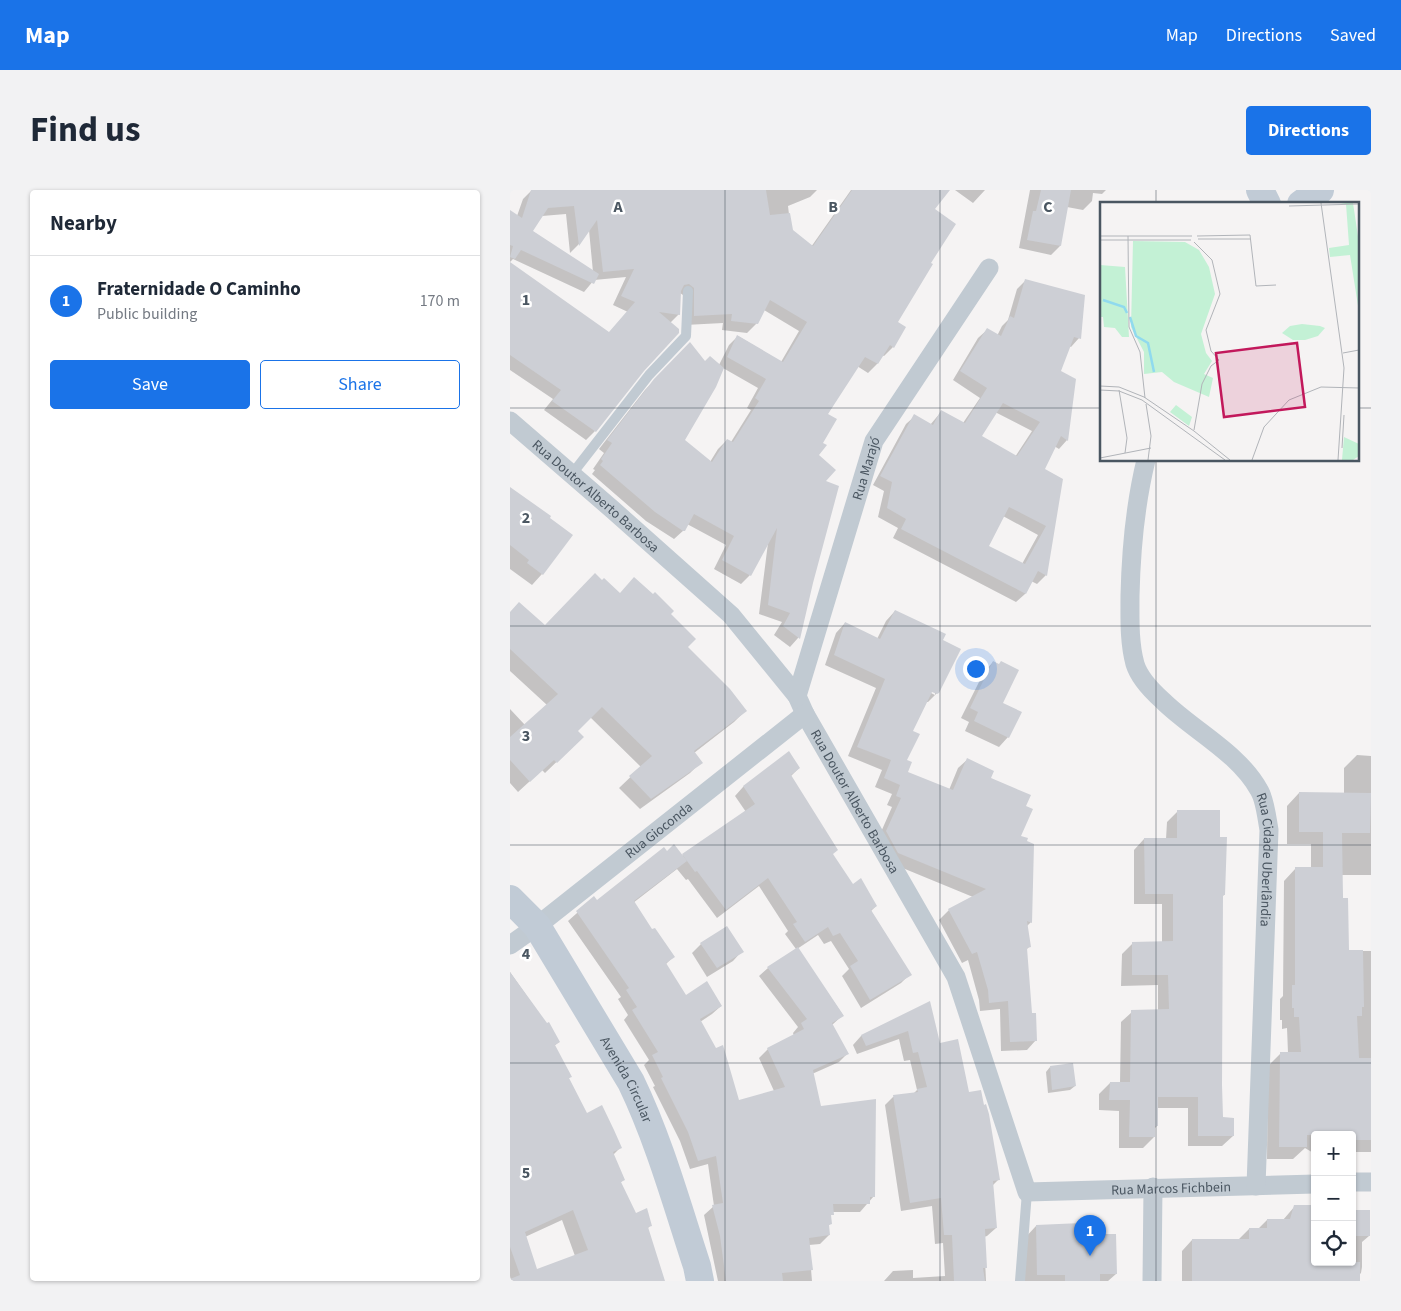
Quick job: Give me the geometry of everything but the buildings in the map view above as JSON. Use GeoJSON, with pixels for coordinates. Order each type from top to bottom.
{"type":"FeatureCollection","features":[{"type":"Feature","properties":{"kind":"street"},"geometry":{"type":"LineString","coordinates":[[1260,190],[1266,202]]}},
{"type":"Feature","properties":{"kind":"street"},"geometry":{"type":"LineString","coordinates":[[1304,202],[1320,190]]}},
{"type":"Feature","properties":{"kind":"street","name":"Rua Marajó"},"geometry":{"type":"LineString","coordinates":[[797,696],[874,440],[989,268]]}},
{"type":"Feature","properties":{"kind":"street","name":"Rua Doutor Alberto Barbosa"},"geometry":{"type":"LineString","coordinates":[[510,421],[731,615],[797,696],[804,714],[956,977],[1027,1192]]}},
{"type":"Feature","properties":{"kind":"street","name":"Rua Cidade Uberlândia"},"geometry":{"type":"LineString","coordinates":[[1146,461],[1141,480],[1133,537],[1130,626],[1136,666],[1162,701],[1236,760],[1260,790],[1270,830],[1256,1186]]}},
{"type":"Feature","properties":{"kind":"street","name":"Rua Gioconda"},"geometry":{"type":"LineString","coordinates":[[510,944],[537,926],[804,714]]}},
{"type":"Feature","properties":{"kind":"street","name":"Avenida Circular"},"geometry":{"type":"LineString","coordinates":[[510,899],[537,926],[643,1105],[697,1266],[700,1281]]}},
{"type":"Feature","properties":{"kind":"street"},"geometry":{"type":"LineString","coordinates":[[1356,1182],[1371,1182]]}},
{"type":"Feature","properties":{"kind":"street","name":"Rua Marcos Fichbein"},"geometry":{"type":"LineString","coordinates":[[1027,1192],[1153,1187],[1311,1184]]}},
{"type":"Feature","properties":{"kind":"street"},"geometry":{"type":"LineString","coordinates":[[1152,1281],[1153,1187]]}},
{"type":"Feature","properties":{"kind":"lane"},"geometry":{"type":"LineString","coordinates":[[572,474],[648,375],[686,336],[688,292]]}},
{"type":"Feature","properties":{"kind":"lane","name":"Rua Doutor Alberto Barbosa"},"geometry":{"type":"LineString","coordinates":[[1020,1281],[1027,1192]]}},
{"type":"Feature","properties":{"kind":"place","name":"Fraternidade O Caminho"},"geometry":{"type":"Point","coordinates":[1090,1256]}}]}
